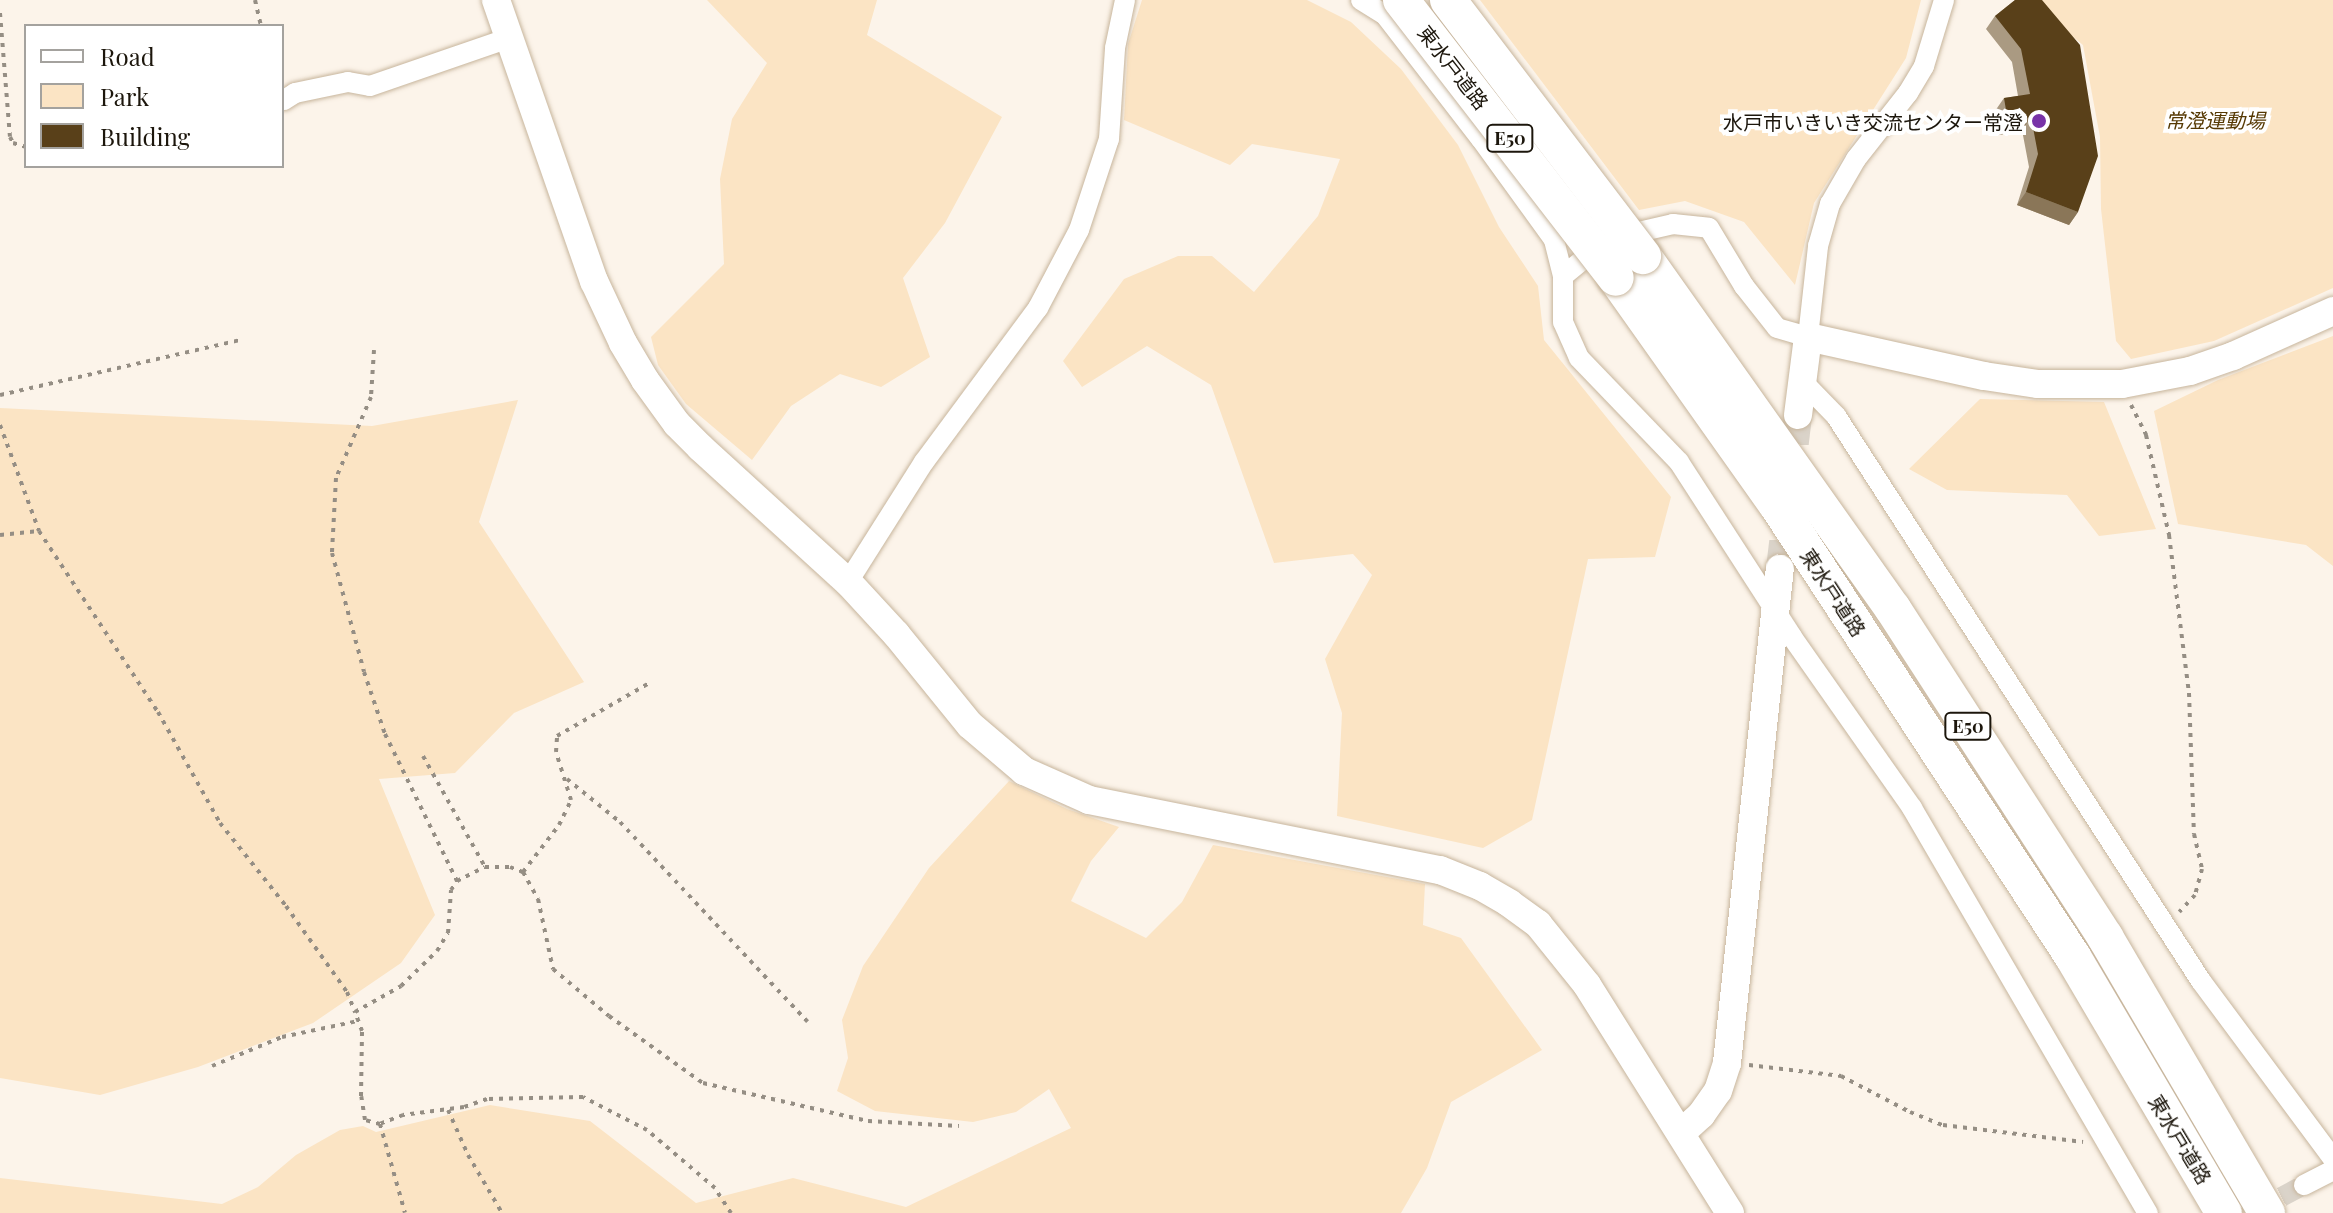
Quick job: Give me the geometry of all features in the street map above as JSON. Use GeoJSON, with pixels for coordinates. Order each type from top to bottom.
{"type":"FeatureCollection","features":[{"type":"Feature","properties":{"kind":"highway","name":"東水戸道路"},"geometry":{"type":"LineString","coordinates":[[1401,0],[1629,267],[1893,609],[2105,937],[2267,1213]]}},
{"type":"Feature","properties":{"kind":"highway","name":"東水戸道路"},"geometry":{"type":"LineString","coordinates":[[1448,0],[1629,267],[1777,505],[2064,944],[2224,1213]]}},
{"type":"Feature","properties":{"kind":"street"},"geometry":{"type":"LineString","coordinates":[[496,0],[512,37],[594,281],[623,343],[645,380],[677,424],[701,448],[848,582],[896,634],[970,725],[999,753],[1052,786],[1089,800],[1440,870],[1480,886],[1509,903],[1538,924],[1561,949],[1730,1213]]}},
{"type":"Feature","properties":{"kind":"street"},"geometry":{"type":"LineString","coordinates":[[848,582],[924,462],[1038,308],[1079,230],[1109,139],[1115,48],[1125,0]]}},
{"type":"Feature","properties":{"kind":"street"},"geometry":{"type":"LineString","coordinates":[[1361,0],[1385,15],[1554,240],[1563,276],[1563,322],[1579,358],[1679,462],[1776,606],[1792,637],[1912,808],[2148,1213]]}},
{"type":"Feature","properties":{"kind":"street"},"geometry":{"type":"LineString","coordinates":[[1798,415],[1818,246],[1830,204],[1856,159],[1908,93],[1924,66],[1944,0]]}},
{"type":"Feature","properties":{"kind":"street"},"geometry":{"type":"LineString","coordinates":[[284,100],[295,93],[348,82],[370,86],[512,37]]}},
{"type":"Feature","properties":{"kind":"street"},"geometry":{"type":"LineString","coordinates":[[1563,276],[1608,239],[1673,224],[1709,228],[1744,286],[1777,328],[1998,378],[2038,384],[2122,384],[2190,371],[2233,356],[2333,311]]}},
{"type":"Feature","properties":{"kind":"street"},"geometry":{"type":"LineString","coordinates":[[1802,381],[1836,416],[2201,981],[2333,1159]]}},
{"type":"Feature","properties":{"kind":"street"},"geometry":{"type":"LineString","coordinates":[[1681,1133],[1701,1115],[1718,1091],[1727,1063],[1780,569]]}},
{"type":"Feature","properties":{"kind":"street"},"geometry":{"type":"LineString","coordinates":[[2304,1185],[2333,1170]]}},
{"type":"Feature","properties":{"kind":"path"},"geometry":{"type":"LineString","coordinates":[[255,0],[261,24]]}},
{"type":"Feature","properties":{"kind":"path"},"geometry":{"type":"LineString","coordinates":[[0,13],[10,137],[13,143],[24,146]]}},
{"type":"Feature","properties":{"kind":"path"},"geometry":{"type":"LineString","coordinates":[[0,395],[241,340]]}},
{"type":"Feature","properties":{"kind":"path"},"geometry":{"type":"LineString","coordinates":[[374,350],[371,397],[336,478],[332,553],[364,672],[385,734],[457,881]]}},
{"type":"Feature","properties":{"kind":"path"},"geometry":{"type":"LineString","coordinates":[[2122,384],[2146,435],[2157,479],[2169,535],[2189,693],[2194,834],[2202,869],[2195,895],[2164,923]]}},
{"type":"Feature","properties":{"kind":"path"},"geometry":{"type":"LineString","coordinates":[[0,425],[39,531],[158,712],[220,823],[286,906],[347,992],[362,1031],[361,1096],[365,1120],[380,1124],[403,1115],[448,1110],[487,1099],[512,1096],[583,1097],[647,1130],[715,1188],[731,1213]]}},
{"type":"Feature","properties":{"kind":"path"},"geometry":{"type":"LineString","coordinates":[[0,535],[39,531]]}},
{"type":"Feature","properties":{"kind":"path"},"geometry":{"type":"LineString","coordinates":[[523,872],[559,825],[571,800],[567,779],[556,752],[557,736],[651,682]]}},
{"type":"Feature","properties":{"kind":"path"},"geometry":{"type":"LineString","coordinates":[[423,756],[485,867]]}},
{"type":"Feature","properties":{"kind":"path"},"geometry":{"type":"LineString","coordinates":[[567,779],[620,822],[808,1022]]}},
{"type":"Feature","properties":{"kind":"path"},"geometry":{"type":"LineString","coordinates":[[355,1012],[401,986],[437,951],[448,933],[451,890],[457,881],[485,867],[510,867],[523,872],[538,899],[553,969],[609,1016],[703,1083],[868,1121],[959,1126]]}},
{"type":"Feature","properties":{"kind":"path"},"geometry":{"type":"LineString","coordinates":[[212,1066],[282,1037],[358,1021]]}},
{"type":"Feature","properties":{"kind":"path"},"geometry":{"type":"LineString","coordinates":[[1727,1063],[1841,1076],[1910,1112],[1943,1125],[2109,1146]]}},
{"type":"Feature","properties":{"kind":"path"},"geometry":{"type":"LineString","coordinates":[[448,1110],[468,1155],[502,1213]]}},
{"type":"Feature","properties":{"kind":"path"},"geometry":{"type":"LineString","coordinates":[[380,1124],[405,1213]]}},
{"type":"Feature","properties":{"kind":"green space"},"geometry":{"type":"Polygon","coordinates":[[[707,0],[877,0],[867,35],[1002,117],[945,223],[903,278],[930,357],[881,387],[840,374],[791,406],[752,460],[686,404],[658,365],[651,337],[724,264],[720,179],[732,119],[767,63],[707,0]]]}},
{"type":"Feature","properties":{"kind":"green space"},"geometry":{"type":"Polygon","coordinates":[[[1142,0],[1307,0],[1351,22],[1401,69],[1458,145],[1499,227],[1538,286],[1544,340],[1671,497],[1655,557],[1588,559],[1532,820],[1483,848],[1337,816],[1342,713],[1325,659],[1372,575],[1353,554],[1274,563],[1211,385],[1147,346],[1082,387],[1063,361],[1124,279],[1178,256],[1212,256],[1254,292],[1318,216],[1340,159],[1252,144],[1230,165],[1124,120],[1128,44],[1142,0]]]}},
{"type":"Feature","properties":{"kind":"green space"},"geometry":{"type":"Polygon","coordinates":[[[1480,0],[1921,0],[1906,58],[1814,203],[1795,285],[1744,222],[1685,201],[1639,210],[1480,0]]]}},
{"type":"Feature","properties":{"kind":"green space","name":"常澄運動場"},"geometry":{"type":"Polygon","coordinates":[[[2028,0],[2333,0],[2333,288],[2214,341],[2131,359],[2116,341],[2101,209],[2100,137],[2083,45],[2028,0]]]}},
{"type":"Feature","properties":{"kind":"green space"},"geometry":{"type":"Polygon","coordinates":[[[2333,336],[2333,566],[2306,545],[2178,524],[2154,411],[2218,380],[2333,336]]]}},
{"type":"Feature","properties":{"kind":"green space"},"geometry":{"type":"Polygon","coordinates":[[[1980,399],[2104,402],[2156,529],[2099,536],[2067,495],[1947,490],[1909,469],[1980,399]]]}},
{"type":"Feature","properties":{"kind":"green space"},"geometry":{"type":"Polygon","coordinates":[[[518,400],[479,522],[584,682],[514,713],[455,773],[379,779],[435,915],[401,963],[313,1023],[198,1067],[100,1095],[0,1078],[0,408],[372,426],[518,400]]]}},
{"type":"Feature","properties":{"kind":"green space"},"geometry":{"type":"Polygon","coordinates":[[[1009,781],[1067,809],[1119,827],[1091,861],[1071,901],[1146,938],[1182,902],[1213,845],[1425,884],[1423,925],[1461,938],[1542,1050],[1451,1102],[1427,1168],[1401,1213],[0,1213],[0,1178],[222,1204],[258,1187],[296,1155],[340,1130],[363,1126],[376,1132],[490,1105],[590,1121],[696,1203],[793,1178],[906,1207],[1071,1128],[1049,1089],[1016,1112],[973,1122],[875,1111],[837,1091],[848,1058],[842,1020],[863,966],[929,868],[1009,781]]]}},
{"type":"Feature","properties":{"kind":"building","name":"水戸市いきいき交流センター常澄"},"geometry":{"type":"Polygon","coordinates":[[[2015,0],[2042,0],[2080,45],[2098,156],[2078,212],[2026,192],[2038,154],[2031,117],[2008,122],[2004,98],[2030,94],[2021,49],[1995,16],[2015,0]]]}},
{"type":"Feature","properties":{"kind":"tunnel"},"geometry":{"type":"LineString","coordinates":[[1780,569],[1798,415]]}},
{"type":"Feature","properties":{"kind":"tunnel"},"geometry":{"type":"LineString","coordinates":[[2255,1211],[2304,1185]]}},
{"type":"Feature","properties":{"kind":"place","name":"水戸市いきいき交流センター常澄"},"geometry":{"type":"Point","coordinates":[2039,121]}}]}
